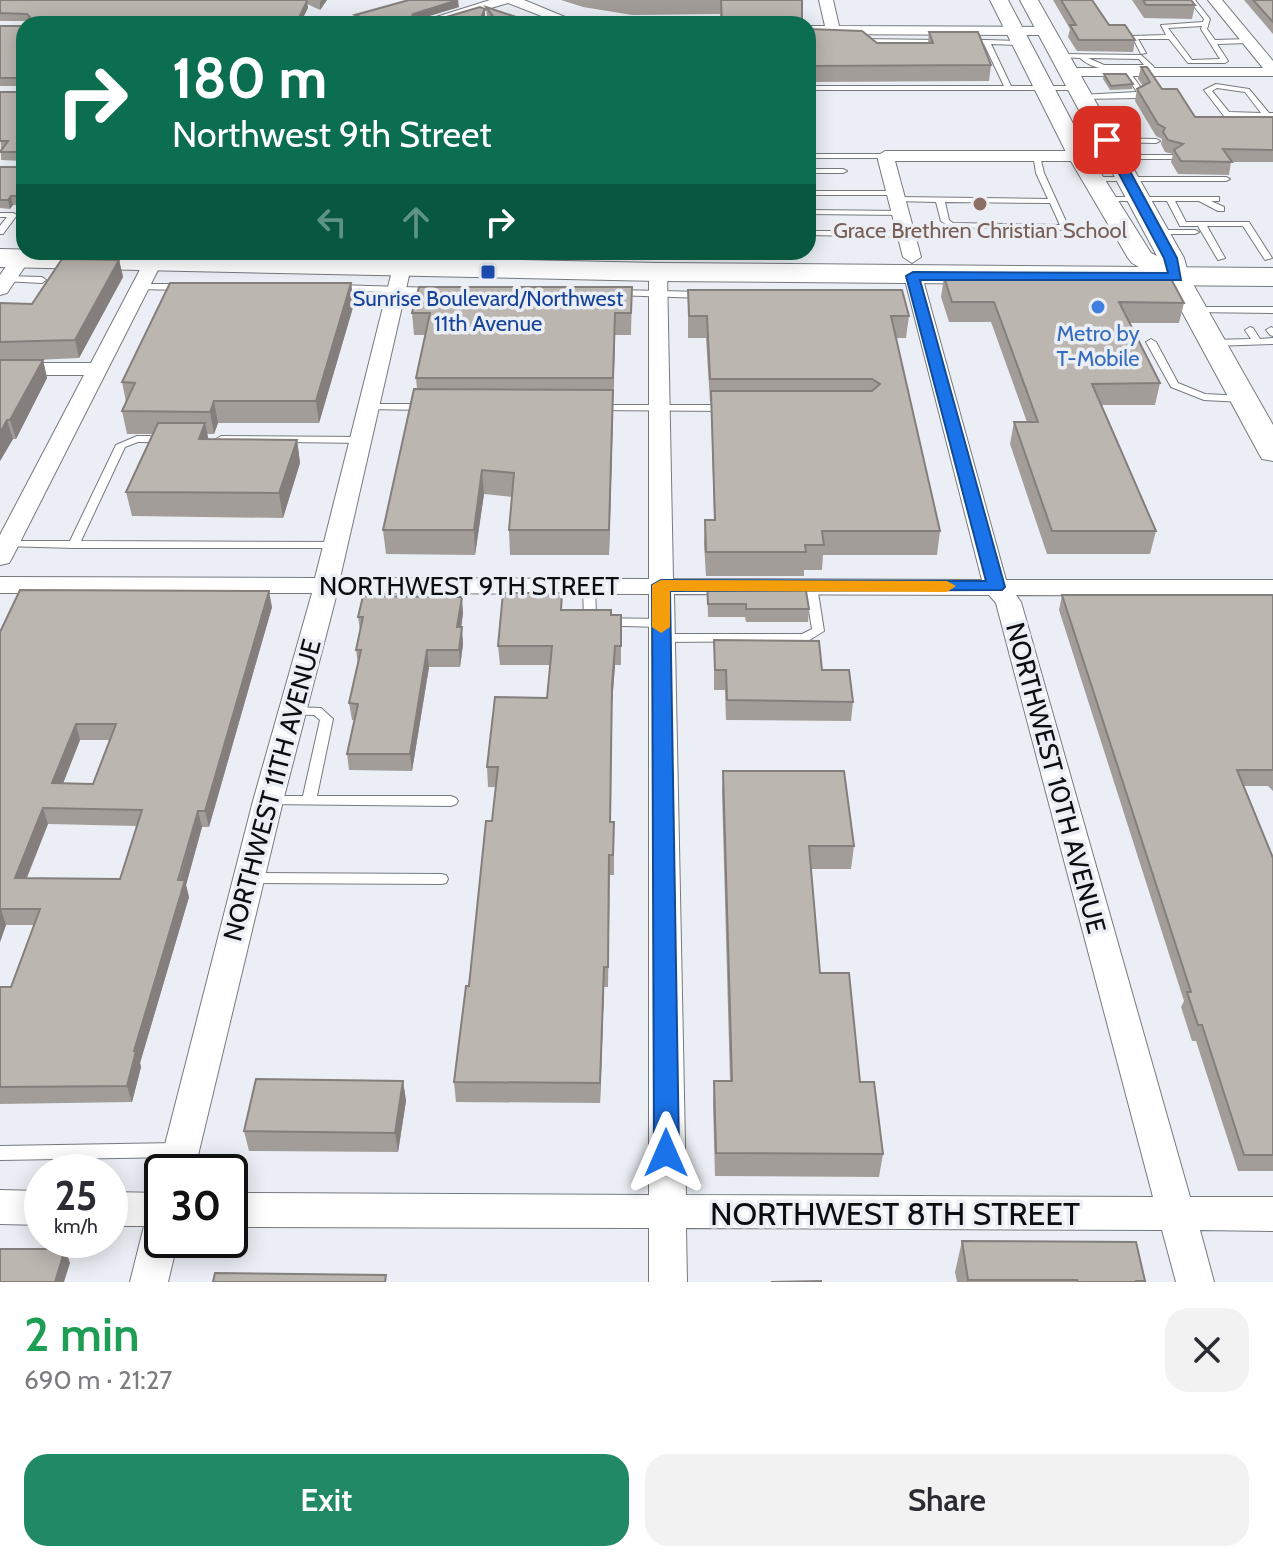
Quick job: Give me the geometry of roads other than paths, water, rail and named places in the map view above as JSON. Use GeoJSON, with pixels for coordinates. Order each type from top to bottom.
{"type":"FeatureCollection","features":[{"type":"Feature","properties":{"kind":"main road"},"geometry":{"type":"LineString","coordinates":[[999,0],[1079,156],[1141,258]]}},
{"type":"Feature","properties":{"kind":"main road"},"geometry":{"type":"LineString","coordinates":[[1029,0],[1045,31],[1074,74],[1195,310],[1273,452]]}},
{"type":"Feature","properties":{"kind":"main road"},"geometry":{"type":"LineString","coordinates":[[496,269],[658,283],[1141,258],[1174,268],[1221,258],[1270,272]]}},
{"type":"Feature","properties":{"kind":"main road"},"geometry":{"type":"LineString","coordinates":[[7,267],[153,262],[399,278],[496,269],[546,260]]}},
{"type":"Feature","properties":{"kind":"main road"},"geometry":{"type":"LineString","coordinates":[[806,260],[910,272],[1174,268],[1270,272]]}},
{"type":"Feature","properties":{"kind":"street"},"geometry":{"type":"LineString","coordinates":[[449,16],[505,0]]}},
{"type":"Feature","properties":{"kind":"street"},"geometry":{"type":"LineString","coordinates":[[512,0],[554,16]]}},
{"type":"Feature","properties":{"kind":"street"},"geometry":{"type":"LineString","coordinates":[[826,0],[833,30]]}},
{"type":"Feature","properties":{"kind":"street"},"geometry":{"type":"LineString","coordinates":[[1215,0],[1273,71]]}},
{"type":"Feature","properties":{"kind":"street"},"geometry":{"type":"LineString","coordinates":[[816,30],[902,36],[1017,37],[1045,31]]}},
{"type":"Feature","properties":{"kind":"street"},"geometry":{"type":"LineString","coordinates":[[1074,74],[1106,70],[1273,71]]}},
{"type":"Feature","properties":{"kind":"street"},"geometry":{"type":"LineString","coordinates":[[885,156],[1079,156]]}},
{"type":"Feature","properties":{"kind":"street","name":"NORTHWEST 10TH AVENUE"},"geometry":{"type":"LineString","coordinates":[[885,156],[910,272],[996,587],[1008,602],[1195,1282]]}},
{"type":"Feature","properties":{"kind":"street"},"geometry":{"type":"LineString","coordinates":[[3,551],[153,262]]}},
{"type":"Feature","properties":{"kind":"street","name":"NORTHWEST 11TH AVENUE"},"geometry":{"type":"LineString","coordinates":[[180,1154],[248,878],[326,586],[399,278]]}},
{"type":"Feature","properties":{"kind":"street"},"geometry":{"type":"LineString","coordinates":[[658,283],[668,1282]]}},
{"type":"Feature","properties":{"kind":"street"},"geometry":{"type":"LineString","coordinates":[[0,369],[97,369]]}},
{"type":"Feature","properties":{"kind":"street","name":"NORTHWEST 9TH STREET"},"geometry":{"type":"LineString","coordinates":[[0,585],[1273,588]]}},
{"type":"Feature","properties":{"kind":"street"},"geometry":{"type":"LineString","coordinates":[[0,1207],[24,1208]]}},
{"type":"Feature","properties":{"kind":"street","name":"NORTHWEST 8TH STREET"},"geometry":{"type":"LineString","coordinates":[[248,1210],[1273,1214]]}},
{"type":"Feature","properties":{"kind":"street"},"geometry":{"type":"LineString","coordinates":[[149,1282],[155,1258]]}},
{"type":"Feature","properties":{"kind":"lane"},"geometry":{"type":"LineString","coordinates":[[1192,0],[1207,19],[1203,24]]}},
{"type":"Feature","properties":{"kind":"lane"},"geometry":{"type":"LineString","coordinates":[[1164,24],[1203,24],[1225,61],[1187,61],[1164,24]]}},
{"type":"Feature","properties":{"kind":"lane"},"geometry":{"type":"LineString","coordinates":[[902,36],[911,56]]}},
{"type":"Feature","properties":{"kind":"lane"},"geometry":{"type":"LineString","coordinates":[[849,41],[902,36],[945,42]]}},
{"type":"Feature","properties":{"kind":"lane"},"geometry":{"type":"LineString","coordinates":[[959,42],[1017,37]]}},
{"type":"Feature","properties":{"kind":"lane"},"geometry":{"type":"LineString","coordinates":[[1143,53],[1134,37],[1170,37]]}},
{"type":"Feature","properties":{"kind":"lane"},"geometry":{"type":"LineString","coordinates":[[1213,42],[1249,41]]}},
{"type":"Feature","properties":{"kind":"lane"},"geometry":{"type":"LineString","coordinates":[[986,42],[1009,88]]}},
{"type":"Feature","properties":{"kind":"lane"},"geometry":{"type":"LineString","coordinates":[[816,88],[1044,88],[1074,74],[1141,57],[1152,70]]}},
{"type":"Feature","properties":{"kind":"lane"},"geometry":{"type":"LineString","coordinates":[[1106,70],[1152,70]]}},
{"type":"Feature","properties":{"kind":"lane"},"geometry":{"type":"LineString","coordinates":[[1074,74],[1136,96],[1141,93],[1127,72]]}},
{"type":"Feature","properties":{"kind":"lane"},"geometry":{"type":"LineString","coordinates":[[1216,86],[1247,90],[1270,114],[1227,114],[1208,90],[1216,86]]}},
{"type":"Feature","properties":{"kind":"lane"},"geometry":{"type":"LineString","coordinates":[[1107,140],[1135,124]]}},
{"type":"Feature","properties":{"kind":"lane"},"geometry":{"type":"LineString","coordinates":[[1107,140],[1156,141]]}},
{"type":"Feature","properties":{"kind":"lane"},"geometry":{"type":"LineString","coordinates":[[1107,140],[1174,157]]}},
{"type":"Feature","properties":{"kind":"lane"},"geometry":{"type":"LineString","coordinates":[[816,156],[885,156]]}},
{"type":"Feature","properties":{"kind":"lane"},"geometry":{"type":"LineString","coordinates":[[940,200],[945,221],[951,225],[1009,223],[1065,228],[1036,156]]}},
{"type":"Feature","properties":{"kind":"lane"},"geometry":{"type":"LineString","coordinates":[[816,171],[843,171]]}},
{"type":"Feature","properties":{"kind":"lane"},"geometry":{"type":"LineString","coordinates":[[1093,179],[1170,199],[1216,199]]}},
{"type":"Feature","properties":{"kind":"lane"},"geometry":{"type":"LineString","coordinates":[[1106,199],[1133,189],[1226,179]]}},
{"type":"Feature","properties":{"kind":"lane"},"geometry":{"type":"LineString","coordinates":[[816,194],[897,202]]}},
{"type":"Feature","properties":{"kind":"lane"},"geometry":{"type":"LineString","coordinates":[[1170,199],[1183,224],[1202,225]]}},
{"type":"Feature","properties":{"kind":"lane"},"geometry":{"type":"LineString","coordinates":[[1199,199],[1205,209]]}},
{"type":"Feature","properties":{"kind":"lane"},"geometry":{"type":"LineString","coordinates":[[1199,199],[1221,209]]}},
{"type":"Feature","properties":{"kind":"lane"},"geometry":{"type":"LineString","coordinates":[[1192,209],[1199,199]]}},
{"type":"Feature","properties":{"kind":"lane"},"geometry":{"type":"LineString","coordinates":[[816,211],[940,200],[978,204],[1053,201]]}},
{"type":"Feature","properties":{"kind":"lane"},"geometry":{"type":"LineString","coordinates":[[0,215],[13,215],[0,232]]}},
{"type":"Feature","properties":{"kind":"lane"},"geometry":{"type":"LineString","coordinates":[[1157,232],[1228,219]]}},
{"type":"Feature","properties":{"kind":"lane"},"geometry":{"type":"LineString","coordinates":[[1213,222],[1246,224],[1270,272]]}},
{"type":"Feature","properties":{"kind":"lane"},"geometry":{"type":"LineString","coordinates":[[1202,225],[1221,258]]}},
{"type":"Feature","properties":{"kind":"lane"},"geometry":{"type":"LineString","coordinates":[[816,236],[910,272]]}},
{"type":"Feature","properties":{"kind":"lane"},"geometry":{"type":"LineString","coordinates":[[7,267],[42,280]]}},
{"type":"Feature","properties":{"kind":"lane"},"geometry":{"type":"LineString","coordinates":[[326,288],[399,278],[443,291]]}},
{"type":"Feature","properties":{"kind":"lane"},"geometry":{"type":"LineString","coordinates":[[613,293],[658,283],[713,295]]}},
{"type":"Feature","properties":{"kind":"lane"},"geometry":{"type":"LineString","coordinates":[[140,287],[193,287]]}},
{"type":"Feature","properties":{"kind":"lane"},"geometry":{"type":"LineString","coordinates":[[1195,310],[1242,315],[1273,310]]}},
{"type":"Feature","properties":{"kind":"lane"},"geometry":{"type":"LineString","coordinates":[[1250,330],[1257,342]]}},
{"type":"Feature","properties":{"kind":"lane"},"geometry":{"type":"LineString","coordinates":[[1213,343],[1257,342],[1272,334]]}},
{"type":"Feature","properties":{"kind":"lane"},"geometry":{"type":"LineString","coordinates":[[1151,342],[1174,385],[1204,397],[1244,399]]}},
{"type":"Feature","properties":{"kind":"lane"},"geometry":{"type":"LineString","coordinates":[[369,407],[446,407]]}},
{"type":"Feature","properties":{"kind":"lane"},"geometry":{"type":"LineString","coordinates":[[584,408],[736,408]]}},
{"type":"Feature","properties":{"kind":"lane"},"geometry":{"type":"LineString","coordinates":[[74,545],[121,445],[137,439],[182,439]]}},
{"type":"Feature","properties":{"kind":"lane"},"geometry":{"type":"LineString","coordinates":[[212,439],[362,440]]}},
{"type":"Feature","properties":{"kind":"lane"},"geometry":{"type":"LineString","coordinates":[[3,551],[74,545],[335,545]]}},
{"type":"Feature","properties":{"kind":"lane"},"geometry":{"type":"LineString","coordinates":[[589,585],[590,622],[661,630],[804,638],[818,631],[811,586]]}},
{"type":"Feature","properties":{"kind":"lane"},"geometry":{"type":"LineString","coordinates":[[292,711],[317,711],[327,719],[309,801]]}},
{"type":"Feature","properties":{"kind":"lane"},"geometry":{"type":"LineString","coordinates":[[268,801],[451,801]]}},
{"type":"Feature","properties":{"kind":"lane"},"geometry":{"type":"LineString","coordinates":[[248,878],[441,879]]}},
{"type":"Feature","properties":{"kind":"lane"},"geometry":{"type":"LineString","coordinates":[[0,1153],[144,1159]]}},
{"type":"Feature","properties":{"kind":"place","name":"Grace Brethren Christian School"},"geometry":{"type":"Point","coordinates":[980,204]}},
{"type":"Feature","properties":{"kind":"place","name":"Sunrise Boulevard/Northwest 11th Avenue"},"geometry":{"type":"Point","coordinates":[488,272]}},
{"type":"Feature","properties":{"kind":"place","name":"Metro by T-Mobile"},"geometry":{"type":"Point","coordinates":[1098,307]}}]}
